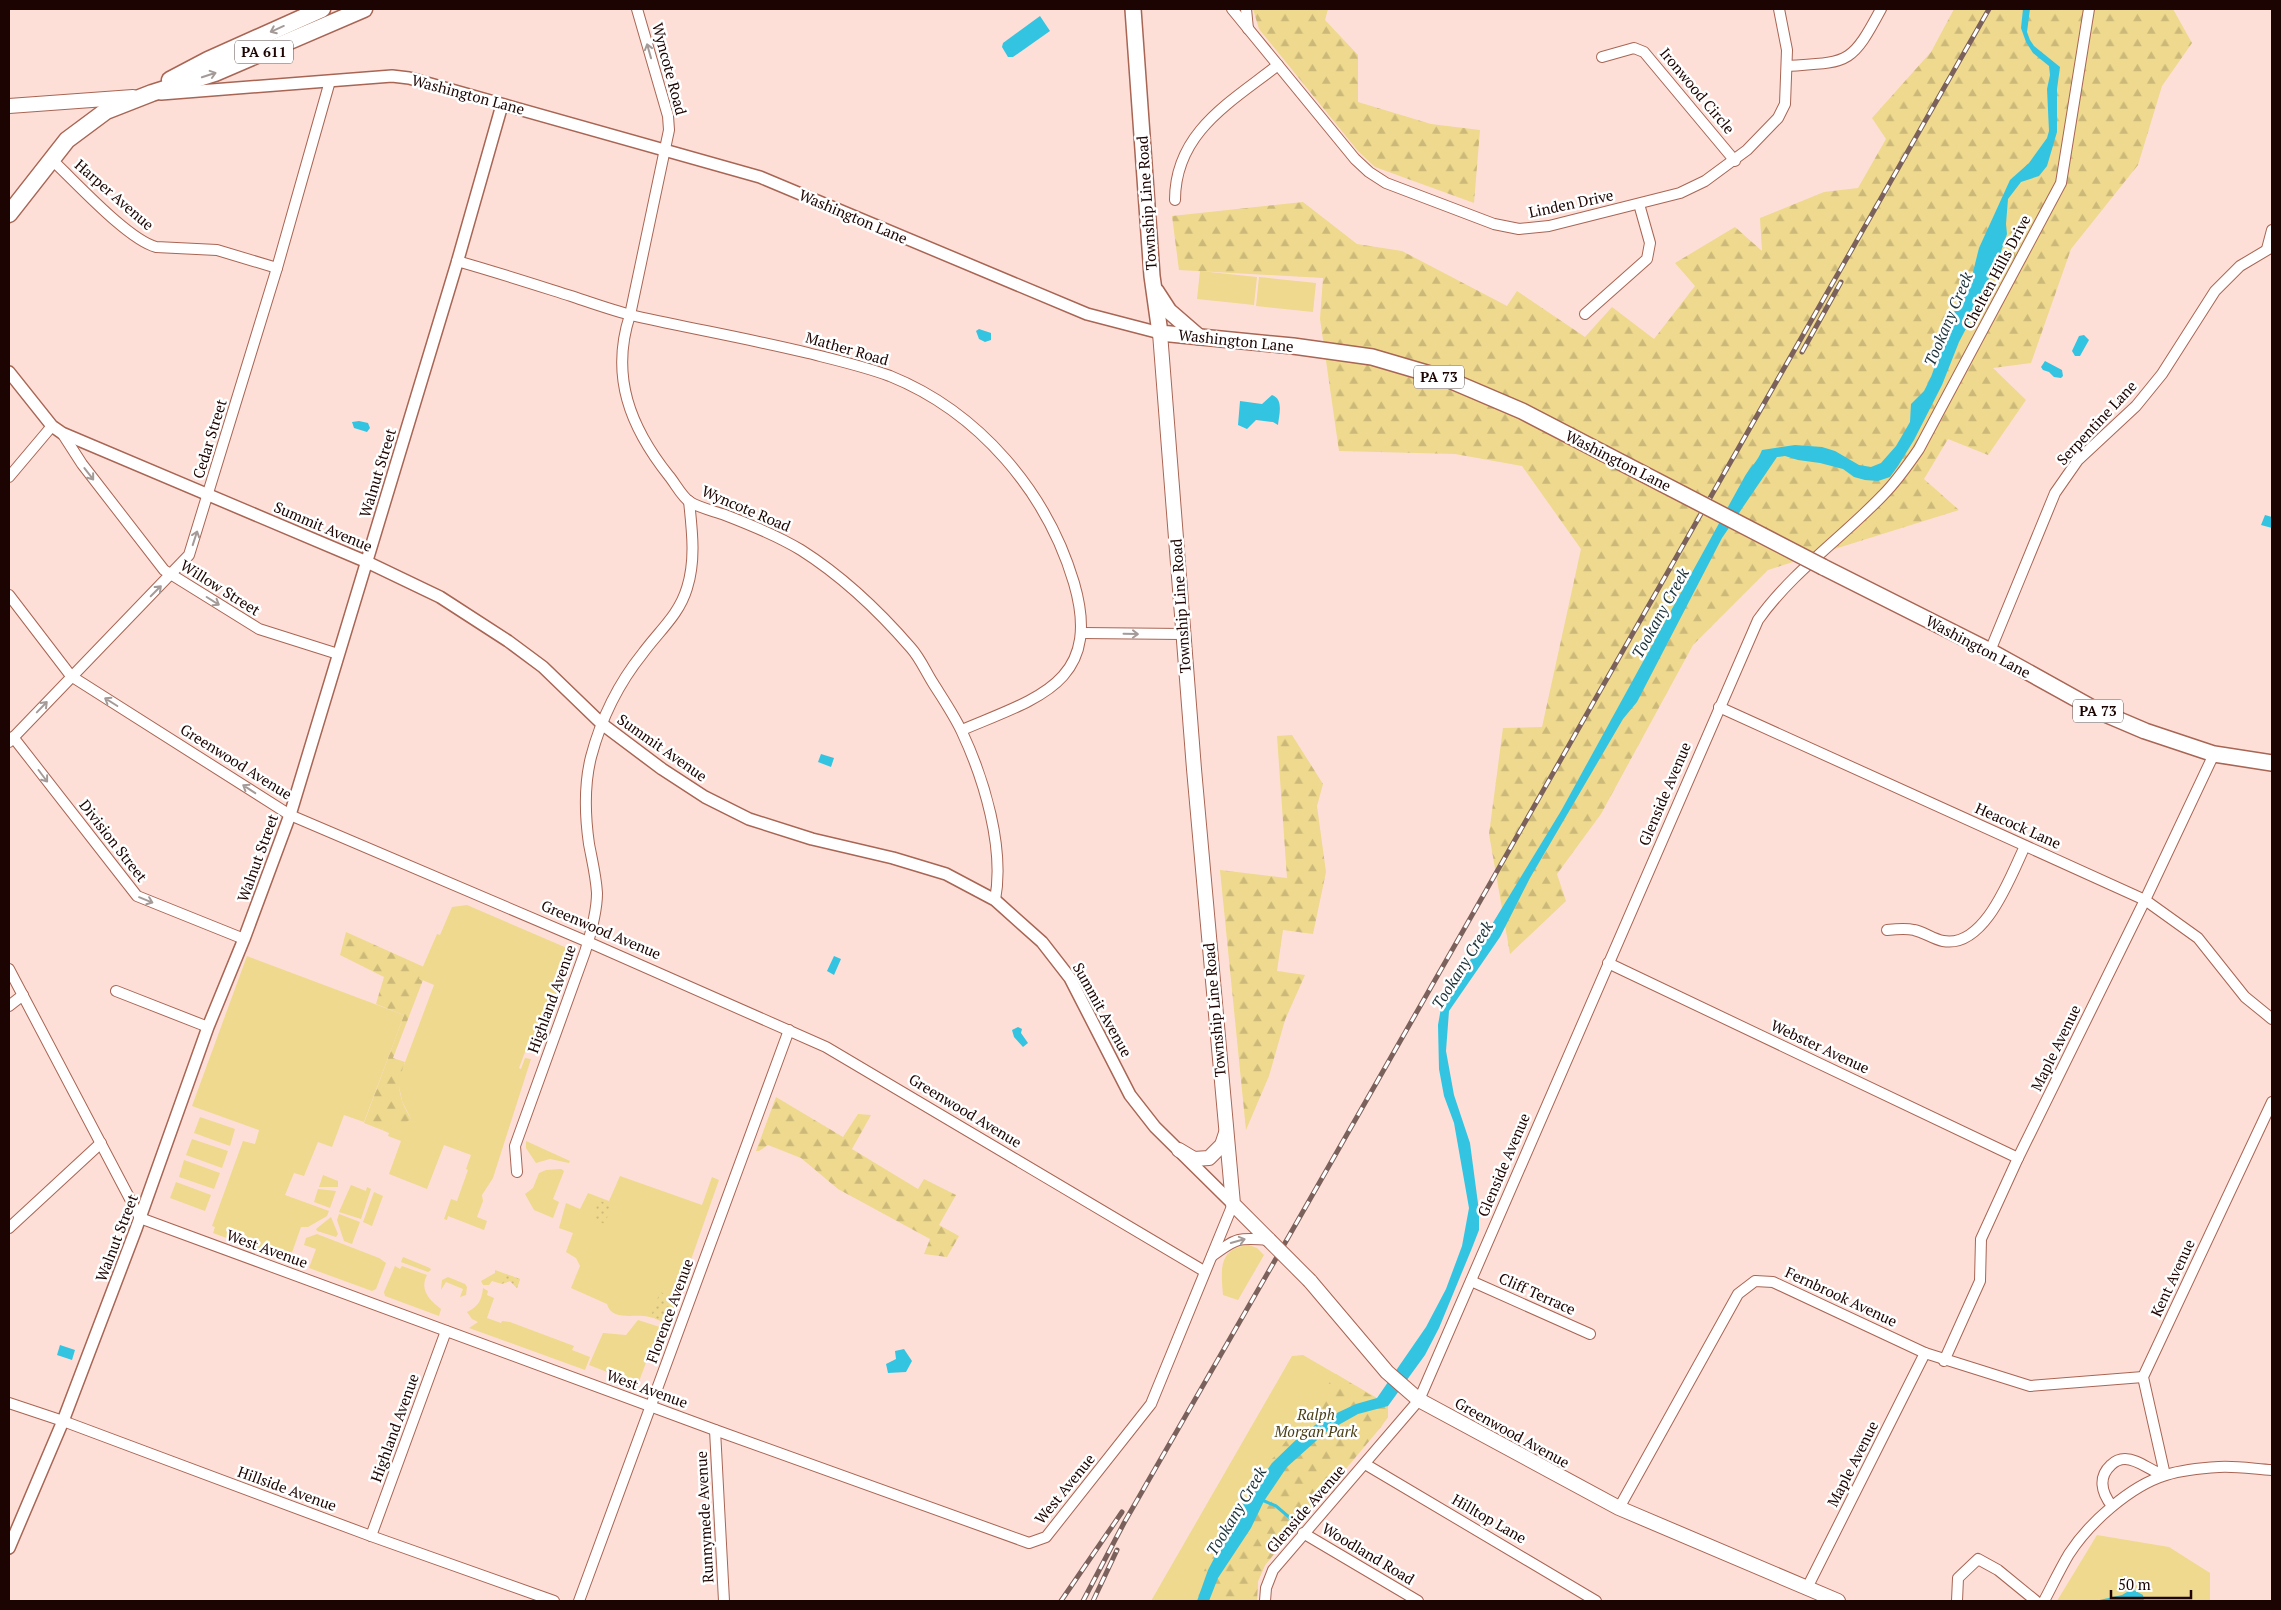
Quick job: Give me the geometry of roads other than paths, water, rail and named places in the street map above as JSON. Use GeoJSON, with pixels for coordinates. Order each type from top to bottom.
{"type":"FeatureCollection","features":[{"type":"Feature","properties":{"kind":"highway","name":"PA 611"},"geometry":{"type":"LineString","coordinates":[[148,94],[208,60],[322,9]]}},
{"type":"Feature","properties":{"kind":"highway","name":"PA 611"},"geometry":{"type":"LineString","coordinates":[[9,214],[67,140],[86,124],[106,111],[148,94],[215,74],[364,9]]}},
{"type":"Feature","properties":{"kind":"main road","name":"Township Line Road"},"geometry":{"type":"LineString","coordinates":[[1133,9],[1154,289],[1160,333],[1183,634],[1233,1204]]}},
{"type":"Feature","properties":{"kind":"main road","name":"Washington Lane"},"geometry":{"type":"LineString","coordinates":[[9,106],[148,94]]}},
{"type":"Feature","properties":{"kind":"main road"},"geometry":{"type":"LineString","coordinates":[[1154,289],[1169,310],[1199,337]]}},
{"type":"Feature","properties":{"kind":"main road","name":"Washington Lane"},"geometry":{"type":"LineString","coordinates":[[1160,333],[1294,346],[1372,357],[1447,379],[1522,412],[1603,453],[1823,568],[1990,652],[2098,711],[2145,731],[2214,754],[2272,763]]}},
{"type":"Feature","properties":{"kind":"main road"},"geometry":{"type":"LineString","coordinates":[[1180,1150],[1194,1159],[1209,1158],[1222,1145],[1226,1132]]}},
{"type":"Feature","properties":{"kind":"main road","name":"Greenwood Avenue"},"geometry":{"type":"LineString","coordinates":[[1233,1204],[1310,1281],[1387,1372],[1418,1400],[1619,1508],[1838,1601]]}},
{"type":"Feature","properties":{"kind":"street","name":"Wyncote Road"},"geometry":{"type":"LineString","coordinates":[[637,9],[668,116],[670,130],[630,315],[624,330],[622,378],[637,429],[646,445],[689,502],[760,530],[799,550],[837,576],[880,615],[912,649],[962,730],[983,786],[990,818],[998,885],[995,900]]}},
{"type":"Feature","properties":{"kind":"street","name":"Linden Drive"},"geometry":{"type":"LineString","coordinates":[[1232,9],[1360,164],[1376,177],[1386,183],[1494,224],[1519,229],[1542,228],[1640,204],[1691,188],[1735,161],[1772,126],[1782,113],[1786,94],[1787,66],[1785,38],[1779,9]]}},
{"type":"Feature","properties":{"kind":"street"},"geometry":{"type":"LineString","coordinates":[[1246,9],[1248,29]]}},
{"type":"Feature","properties":{"kind":"street"},"geometry":{"type":"LineString","coordinates":[[1787,66],[1839,61],[1850,55],[1862,44],[1882,9]]}},
{"type":"Feature","properties":{"kind":"street","name":"Chelten Hills Drive"},"geometry":{"type":"LineString","coordinates":[[1719,707],[1762,614],[1837,537],[1895,482],[1919,449],[2061,183],[2089,9]]}},
{"type":"Feature","properties":{"kind":"street","name":"Ironwood Circle"},"geometry":{"type":"LineString","coordinates":[[1602,57],[1634,48],[1644,52],[1735,161]]}},
{"type":"Feature","properties":{"kind":"street"},"geometry":{"type":"LineString","coordinates":[[1176,200],[1175,187],[1179,169],[1195,135],[1209,120],[1278,64]]}},
{"type":"Feature","properties":{"kind":"street","name":"Washington Lane"},"geometry":{"type":"LineString","coordinates":[[148,94],[164,95],[392,76],[409,78],[667,149],[760,177],[1087,314],[1160,333]]}},
{"type":"Feature","properties":{"kind":"street","name":"Cedar Street"},"geometry":{"type":"LineString","coordinates":[[11,740],[189,556],[330,81]]}},
{"type":"Feature","properties":{"kind":"street","name":"Walnut Street"},"geometry":{"type":"LineString","coordinates":[[9,1548],[63,1421],[140,1218],[208,1027],[244,939],[290,815],[457,261],[502,105]]}},
{"type":"Feature","properties":{"kind":"street","name":"Harper Avenue"},"geometry":{"type":"LineString","coordinates":[[51,159],[131,233],[148,245],[217,250],[276,268]]}},
{"type":"Feature","properties":{"kind":"street"},"geometry":{"type":"LineString","coordinates":[[1585,314],[1647,259],[1650,243],[1640,204]]}},
{"type":"Feature","properties":{"kind":"street"},"geometry":{"type":"LineString","coordinates":[[2270,248],[2272,230]]}},
{"type":"Feature","properties":{"kind":"street","name":"Serpentine Lane"},"geometry":{"type":"LineString","coordinates":[[1990,652],[2054,493],[2078,460],[2136,406],[2152,386],[2215,291],[2240,266],[2270,248]]}},
{"type":"Feature","properties":{"kind":"street","name":"Mather Road"},"geometry":{"type":"LineString","coordinates":[[457,261],[630,315],[854,364],[892,377],[927,394],[950,409],[989,441],[1022,478],[1036,499],[1067,562],[1075,586],[1082,633],[1071,666],[1056,685],[1038,697],[962,730]]}},
{"type":"Feature","properties":{"kind":"street","name":"Summit Avenue"},"geometry":{"type":"LineString","coordinates":[[9,372],[52,426],[62,433],[367,562],[440,597],[496,632],[543,668],[602,724],[699,794],[749,819],[821,842],[892,858],[946,874],[995,900],[1042,942],[1070,978],[1130,1095],[1155,1127],[1233,1204]]}},
{"type":"Feature","properties":{"kind":"street"},"geometry":{"type":"LineString","coordinates":[[9,477],[52,426]]}},
{"type":"Feature","properties":{"kind":"street","name":"Willow Street"},"geometry":{"type":"LineString","coordinates":[[62,433],[82,464],[164,570],[259,630],[338,654]]}},
{"type":"Feature","properties":{"kind":"street","name":"Highland Avenue"},"geometry":{"type":"LineString","coordinates":[[517,1172],[515,1146],[594,921],[597,894],[589,840],[586,789],[591,759],[602,724],[623,681],[643,652],[672,620],[687,589],[692,566],[689,502]]}},
{"type":"Feature","properties":{"kind":"street","name":"Greenwood Avenue"},"geometry":{"type":"LineString","coordinates":[[9,595],[71,676],[290,815],[789,1030],[839,1055],[1204,1271]]}},
{"type":"Feature","properties":{"kind":"street"},"geometry":{"type":"LineString","coordinates":[[1082,633],[1183,634]]}},
{"type":"Feature","properties":{"kind":"street","name":"Heacock Lane"},"geometry":{"type":"LineString","coordinates":[[1719,707],[2145,900],[2198,938],[2244,997],[2272,1018]]}},
{"type":"Feature","properties":{"kind":"street","name":"Glenside Avenue"},"geometry":{"type":"LineString","coordinates":[[1265,1601],[1266,1588],[1273,1570],[1418,1400],[1719,707]]}},
{"type":"Feature","properties":{"kind":"street","name":"Division Street"},"geometry":{"type":"LineString","coordinates":[[11,740],[137,896],[244,939]]}},
{"type":"Feature","properties":{"kind":"street","name":"Maple Avenue"},"geometry":{"type":"LineString","coordinates":[[1944,1360],[1980,1281],[1981,1239],[2018,1158],[2145,900],[2214,754]]}},
{"type":"Feature","properties":{"kind":"street"},"geometry":{"type":"LineString","coordinates":[[1887,930],[1914,930],[1945,942],[1954,941],[1973,932],[1981,926],[1994,909],[2025,846]]}},
{"type":"Feature","properties":{"kind":"street","name":"Webster Avenue"},"geometry":{"type":"LineString","coordinates":[[1608,963],[2018,1158]]}},
{"type":"Feature","properties":{"kind":"street"},"geometry":{"type":"LineString","coordinates":[[9,969],[140,1218]]}},
{"type":"Feature","properties":{"kind":"street"},"geometry":{"type":"LineString","coordinates":[[116,991],[208,1027]]}},
{"type":"Feature","properties":{"kind":"street"},"geometry":{"type":"LineString","coordinates":[[9,1006],[23,995]]}},
{"type":"Feature","properties":{"kind":"street","name":"Florence Avenue"},"geometry":{"type":"LineString","coordinates":[[579,1601],[789,1030]]}},
{"type":"Feature","properties":{"kind":"street","name":"Kent Avenue"},"geometry":{"type":"LineString","coordinates":[[2142,1377],[2272,1102]]}},
{"type":"Feature","properties":{"kind":"street"},"geometry":{"type":"LineString","coordinates":[[9,1228],[100,1143]]}},
{"type":"Feature","properties":{"kind":"street","name":"West Avenue"},"geometry":{"type":"LineString","coordinates":[[140,1218],[715,1430],[1029,1543],[1046,1537],[1151,1404],[1233,1204]]}},
{"type":"Feature","properties":{"kind":"street"},"geometry":{"type":"LineString","coordinates":[[1211,1256],[1235,1240],[1247,1238],[1268,1240]]}},
{"type":"Feature","properties":{"kind":"street","name":"Cliff Terrace"},"geometry":{"type":"LineString","coordinates":[[1471,1281],[1590,1334]]}},
{"type":"Feature","properties":{"kind":"street","name":"Fernbrook Avenue"},"geometry":{"type":"LineString","coordinates":[[1619,1508],[1738,1294],[1755,1281],[1773,1282],[1925,1353],[2030,1386],[2142,1377]]}},
{"type":"Feature","properties":{"kind":"street","name":"Highland Avenue"},"geometry":{"type":"LineString","coordinates":[[371,1536],[446,1331]]}},
{"type":"Feature","properties":{"kind":"street","name":"Maple Avenue"},"geometry":{"type":"LineString","coordinates":[[1808,1588],[1925,1353]]}},
{"type":"Feature","properties":{"kind":"street"},"geometry":{"type":"LineString","coordinates":[[2142,1377],[2165,1475]]}},
{"type":"Feature","properties":{"kind":"street","name":"Hillside Avenue"},"geometry":{"type":"LineString","coordinates":[[9,1403],[63,1421],[371,1536],[554,1601]]}},
{"type":"Feature","properties":{"kind":"street","name":"Runnymede Avenue"},"geometry":{"type":"LineString","coordinates":[[715,1430],[724,1601]]}},
{"type":"Feature","properties":{"kind":"street"},"geometry":{"type":"LineString","coordinates":[[2112,1506],[2107,1500],[2102,1480],[2103,1473],[2115,1461],[2133,1460],[2165,1475]]}},
{"type":"Feature","properties":{"kind":"street","name":"Hilltop Lane"},"geometry":{"type":"LineString","coordinates":[[1365,1464],[1596,1601]]}},
{"type":"Feature","properties":{"kind":"street"},"geometry":{"type":"LineString","coordinates":[[2044,1601],[2070,1553],[2112,1506],[2139,1488],[2165,1475],[2220,1466],[2272,1470]]}},
{"type":"Feature","properties":{"kind":"street","name":"Woodland Road"},"geometry":{"type":"LineString","coordinates":[[1303,1533],[1418,1601]]}},
{"type":"Feature","properties":{"kind":"street"},"geometry":{"type":"LineString","coordinates":[[1957,1601],[1958,1578],[1978,1559],[1996,1569],[2036,1601]]}},
{"type":"Feature","properties":{"kind":"water"},"geometry":{"type":"Polygon","coordinates":[[[2023,9],[2030,9],[2027,32],[2030,40],[2034,46],[2060,67],[2057,89],[2057,132],[2047,166],[2039,176],[2021,182],[2008,199],[2007,234],[1995,269],[1989,277],[1984,303],[1970,321],[1959,342],[1942,385],[1914,440],[1890,477],[1878,481],[1854,477],[1843,469],[1820,463],[1785,456],[1777,457],[1722,538],[1637,702],[1623,719],[1530,878],[1500,937],[1449,1011],[1446,1051],[1454,1095],[1470,1143],[1479,1211],[1479,1230],[1439,1328],[1425,1355],[1388,1406],[1358,1414],[1326,1432],[1287,1467],[1264,1501],[1251,1528],[1218,1578],[1209,1601],[1197,1601],[1208,1570],[1239,1511],[1272,1463],[1300,1436],[1322,1420],[1356,1404],[1377,1398],[1426,1327],[1446,1289],[1462,1246],[1469,1208],[1454,1123],[1444,1096],[1439,1069],[1438,1025],[1441,1008],[1561,811],[1745,476],[1762,450],[1795,445],[1822,447],[1835,451],[1859,465],[1871,467],[1881,463],[1896,446],[1910,422],[1911,404],[1924,391],[1931,377],[1957,304],[1971,280],[1979,248],[2010,180],[2029,163],[2047,138],[2049,131],[2047,89],[2050,75],[2049,66],[2033,53],[2026,42],[2021,28],[2023,9]]]}},
{"type":"Feature","properties":{"kind":"water"},"geometry":{"type":"Polygon","coordinates":[[[1040,16],[1050,31],[1013,57],[1008,57],[1002,47],[1003,43],[1040,16]]]}},
{"type":"Feature","properties":{"kind":"water"},"geometry":{"type":"Polygon","coordinates":[[[979,329],[991,333],[991,340],[985,342],[979,339],[976,331],[979,329]]]}},
{"type":"Feature","properties":{"kind":"water"},"geometry":{"type":"Polygon","coordinates":[[[2084,335],[2089,340],[2080,356],[2075,356],[2072,351],[2079,336],[2084,335]]]}},
{"type":"Feature","properties":{"kind":"water"},"geometry":{"type":"Polygon","coordinates":[[[2045,361],[2062,370],[2063,376],[2061,378],[2054,377],[2049,372],[2043,370],[2041,367],[2045,361]]]}},
{"type":"Feature","properties":{"kind":"water"},"geometry":{"type":"Polygon","coordinates":[[[1272,395],[1276,397],[1279,404],[1278,425],[1273,422],[1256,420],[1247,429],[1238,425],[1240,401],[1262,404],[1272,395]]]}},
{"type":"Feature","properties":{"kind":"water"},"geometry":{"type":"Polygon","coordinates":[[[352,422],[368,423],[370,428],[367,432],[354,428],[352,422]]]}},
{"type":"Feature","properties":{"kind":"water"},"geometry":{"type":"Polygon","coordinates":[[[2265,515],[2272,517],[2272,528],[2261,525],[2265,515]]]}},
{"type":"Feature","properties":{"kind":"water"},"geometry":{"type":"Polygon","coordinates":[[[821,754],[834,758],[831,767],[818,762],[821,754]]]}},
{"type":"Feature","properties":{"kind":"water"},"geometry":{"type":"Polygon","coordinates":[[[834,956],[841,959],[834,975],[827,971],[834,956]]]}},
{"type":"Feature","properties":{"kind":"water"},"geometry":{"type":"Polygon","coordinates":[[[1018,1027],[1022,1029],[1021,1033],[1028,1043],[1023,1047],[1014,1037],[1012,1030],[1018,1027]]]}},
{"type":"Feature","properties":{"kind":"water"},"geometry":{"type":"Polygon","coordinates":[[[60,1345],[75,1350],[72,1360],[57,1355],[60,1345]]]}},
{"type":"Feature","properties":{"kind":"water"},"geometry":{"type":"Polygon","coordinates":[[[904,1349],[912,1361],[906,1372],[888,1373],[886,1364],[896,1359],[895,1351],[904,1349]]]}},
{"type":"Feature","properties":{"kind":"water"},"geometry":{"type":"Polygon","coordinates":[[[2132,1589],[2143,1595],[2144,1601],[2095,1601],[2122,1595],[2132,1589]]]}},
{"type":"Feature","properties":{"kind":"waterway","name":"Tookany Creek"},"geometry":{"type":"LineString","coordinates":[[1262,1500],[1276,1506],[1296,1523]]}},
{"type":"Feature","properties":{"kind":"railway"},"geometry":{"type":"LineString","coordinates":[[1083,1601],[1124,1523],[1989,9]]}},
{"type":"Feature","properties":{"kind":"railway"},"geometry":{"type":"LineString","coordinates":[[1802,352],[1841,282]]}},
{"type":"Feature","properties":{"kind":"railway"},"geometry":{"type":"LineString","coordinates":[[1061,1601],[1122,1512]]}},
{"type":"Feature","properties":{"kind":"railway"},"geometry":{"type":"LineString","coordinates":[[1093,1601],[1117,1550]]}},
{"type":"Feature","properties":{"kind":"park label","name":"Ralph Morgan Park"},"geometry":{"type":"Point","coordinates":[1316,1424]}}]}
